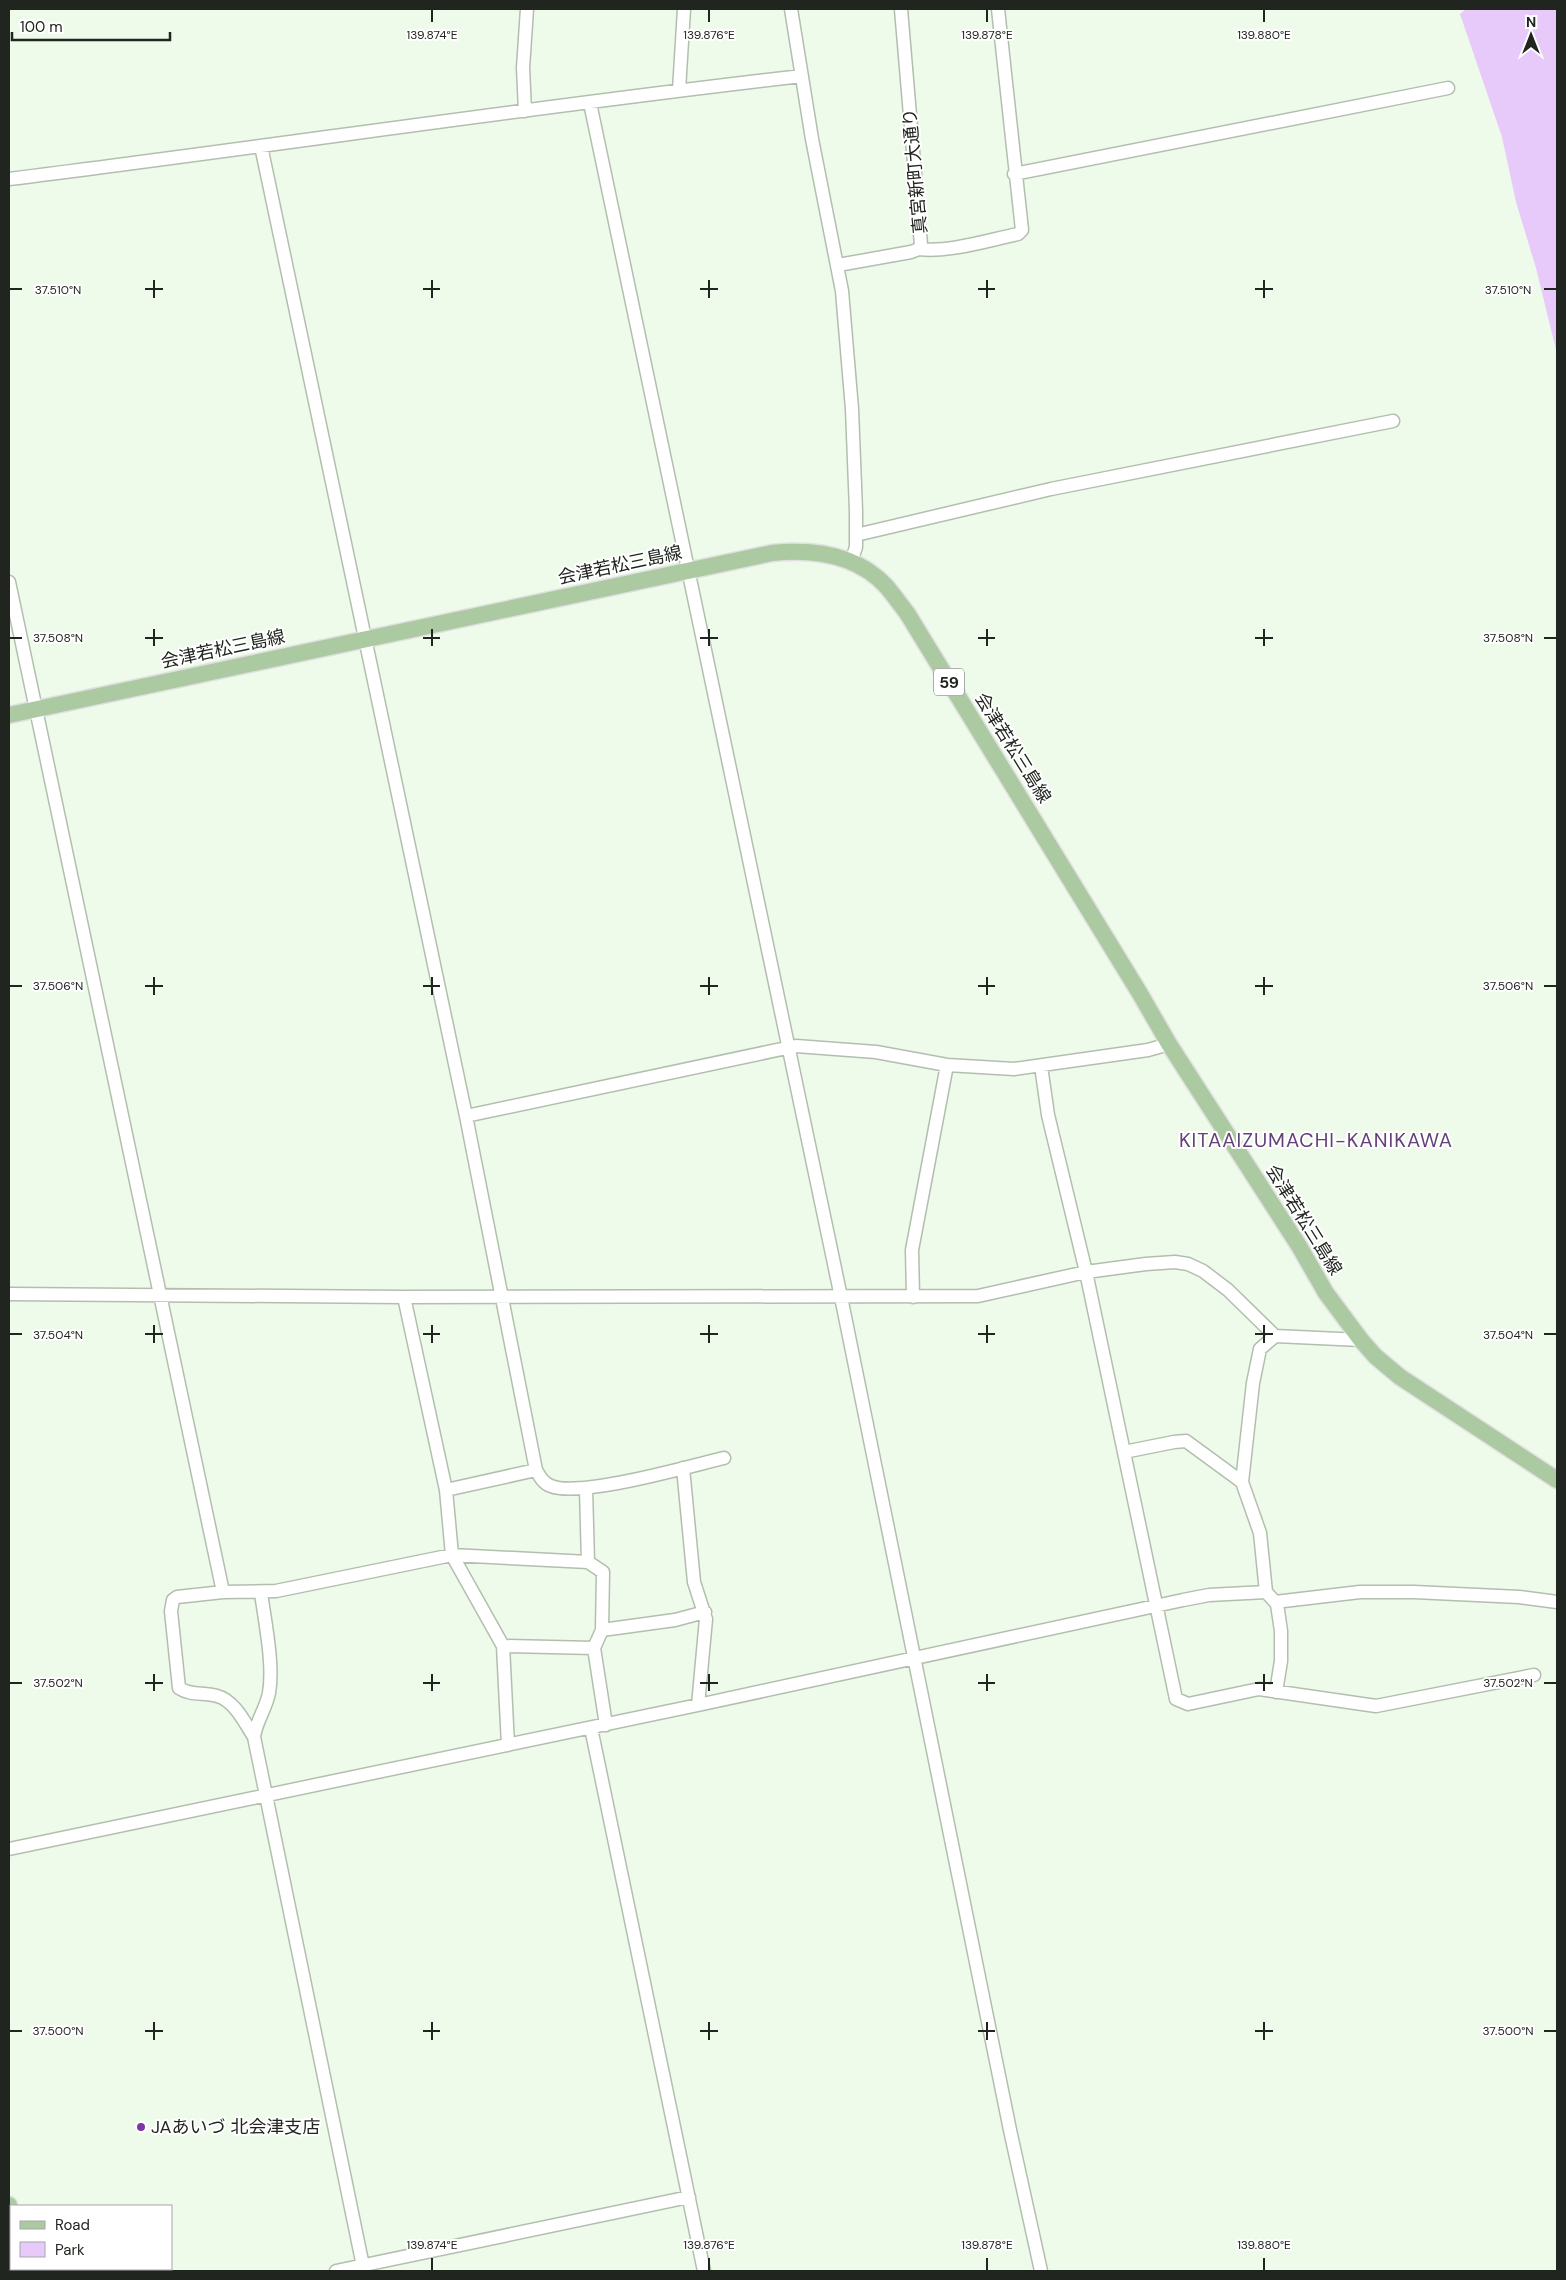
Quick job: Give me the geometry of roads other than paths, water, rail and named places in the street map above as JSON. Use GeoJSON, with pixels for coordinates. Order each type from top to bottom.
{"type":"FeatureCollection","features":[{"type":"Feature","properties":{"kind":"main road","name":"会津若松三島線"},"geometry":{"type":"LineString","coordinates":[[9,715],[772,553],[813,551],[849,560],[886,586],[907,614],[1130,976],[1169,1044],[1299,1246],[1326,1293],[1360,1340],[1375,1356],[1400,1377],[1557,1480]]}},
{"type":"Feature","properties":{"kind":"street"},"geometry":{"type":"LineString","coordinates":[[525,111],[523,68],[528,9]]}},
{"type":"Feature","properties":{"kind":"street"},"geometry":{"type":"LineString","coordinates":[[678,90],[684,9]]}},
{"type":"Feature","properties":{"kind":"street"},"geometry":{"type":"LineString","coordinates":[[791,9],[842,291],[852,409],[856,535],[855,552],[849,560]]}},
{"type":"Feature","properties":{"kind":"street","name":"真宮新町大通り"},"geometry":{"type":"LineString","coordinates":[[838,265],[919,249],[922,234],[901,9]]}},
{"type":"Feature","properties":{"kind":"street"},"geometry":{"type":"LineString","coordinates":[[919,249],[930,250],[1018,234],[1022,230],[1014,174],[998,9]]}},
{"type":"Feature","properties":{"kind":"street"},"geometry":{"type":"LineString","coordinates":[[9,179],[590,104],[678,90],[802,76]]}},
{"type":"Feature","properties":{"kind":"street"},"geometry":{"type":"LineString","coordinates":[[1014,174],[1448,88]]}},
{"type":"Feature","properties":{"kind":"street"},"geometry":{"type":"LineString","coordinates":[[590,104],[690,571],[787,1048],[916,1659],[1010,2130],[1041,2271]]}},
{"type":"Feature","properties":{"kind":"street"},"geometry":{"type":"LineString","coordinates":[[261,146],[466,1116],[536,1470],[542,1480],[552,1486],[586,1489],[724,1458]]}},
{"type":"Feature","properties":{"kind":"street"},"geometry":{"type":"LineString","coordinates":[[856,535],[1051,489],[1393,421]]}},
{"type":"Feature","properties":{"kind":"street"},"geometry":{"type":"LineString","coordinates":[[9,582],[223,1592]]}},
{"type":"Feature","properties":{"kind":"street"},"geometry":{"type":"LineString","coordinates":[[466,1116],[796,1046],[876,1052],[947,1065],[1014,1069],[1148,1050],[1169,1044]]}},
{"type":"Feature","properties":{"kind":"street"},"geometry":{"type":"LineString","coordinates":[[913,1297],[912,1250],[947,1065]]}},
{"type":"Feature","properties":{"kind":"street"},"geometry":{"type":"LineString","coordinates":[[1041,1066],[1048,1115],[1086,1272],[1176,1699],[1188,1704],[1260,1689],[1376,1706],[1534,1675]]}},
{"type":"Feature","properties":{"kind":"street"},"geometry":{"type":"LineString","coordinates":[[9,1294],[404,1297],[978,1296],[1086,1272],[1146,1264],[1188,1264],[1203,1271],[1228,1290],[1275,1336],[1360,1340]]}},
{"type":"Feature","properties":{"kind":"street"},"geometry":{"type":"LineString","coordinates":[[404,1297],[446,1490],[452,1555],[503,1646],[508,1745]]}},
{"type":"Feature","properties":{"kind":"street"},"geometry":{"type":"LineString","coordinates":[[1275,1336],[1260,1349],[1253,1383],[1242,1482],[1260,1533],[1266,1592],[1275,1602],[1281,1631],[1281,1661],[1276,1692]]}},
{"type":"Feature","properties":{"kind":"street"},"geometry":{"type":"LineString","coordinates":[[1124,1452],[1186,1441],[1242,1482]]}},
{"type":"Feature","properties":{"kind":"street"},"geometry":{"type":"LineString","coordinates":[[683,1468],[694,1582],[705,1612],[706,1635],[698,1705]]}},
{"type":"Feature","properties":{"kind":"street"},"geometry":{"type":"LineString","coordinates":[[446,1490],[536,1470]]}},
{"type":"Feature","properties":{"kind":"street"},"geometry":{"type":"LineString","coordinates":[[586,1489],[588,1562]]}},
{"type":"Feature","properties":{"kind":"street"},"geometry":{"type":"LineString","coordinates":[[254,1737],[226,1700],[218,1696],[187,1693],[179,1688],[170,1612],[173,1600],[177,1597],[223,1592],[261,1593],[452,1555],[588,1562],[603,1572],[602,1630],[594,1648],[606,1724]]}},
{"type":"Feature","properties":{"kind":"street"},"geometry":{"type":"LineString","coordinates":[[9,1849],[591,1728],[1209,1595],[1266,1592]]}},
{"type":"Feature","properties":{"kind":"street"},"geometry":{"type":"LineString","coordinates":[[1275,1602],[1360,1592],[1414,1592],[1519,1597],[1557,1602]]}},
{"type":"Feature","properties":{"kind":"street"},"geometry":{"type":"LineString","coordinates":[[261,1593],[268,1654],[269,1693],[255,1725],[254,1737],[363,2268]]}},
{"type":"Feature","properties":{"kind":"street"},"geometry":{"type":"LineString","coordinates":[[602,1630],[675,1620],[705,1612]]}},
{"type":"Feature","properties":{"kind":"street"},"geometry":{"type":"LineString","coordinates":[[503,1646],[594,1648]]}},
{"type":"Feature","properties":{"kind":"street"},"geometry":{"type":"LineString","coordinates":[[591,1728],[704,2271]]}},
{"type":"Feature","properties":{"kind":"street"},"geometry":{"type":"LineString","coordinates":[[336,2271],[363,2268],[689,2197]]}},
{"type":"Feature","properties":{"kind":"place","name":"JAあいづ 北会津支店"},"geometry":{"type":"Point","coordinates":[141,2127]}},
{"type":"Feature","properties":{"kind":"district","name":"KITAAIZUMACHI-KANIKAWA"},"geometry":{"type":"Point","coordinates":[1316,1140]}}]}
